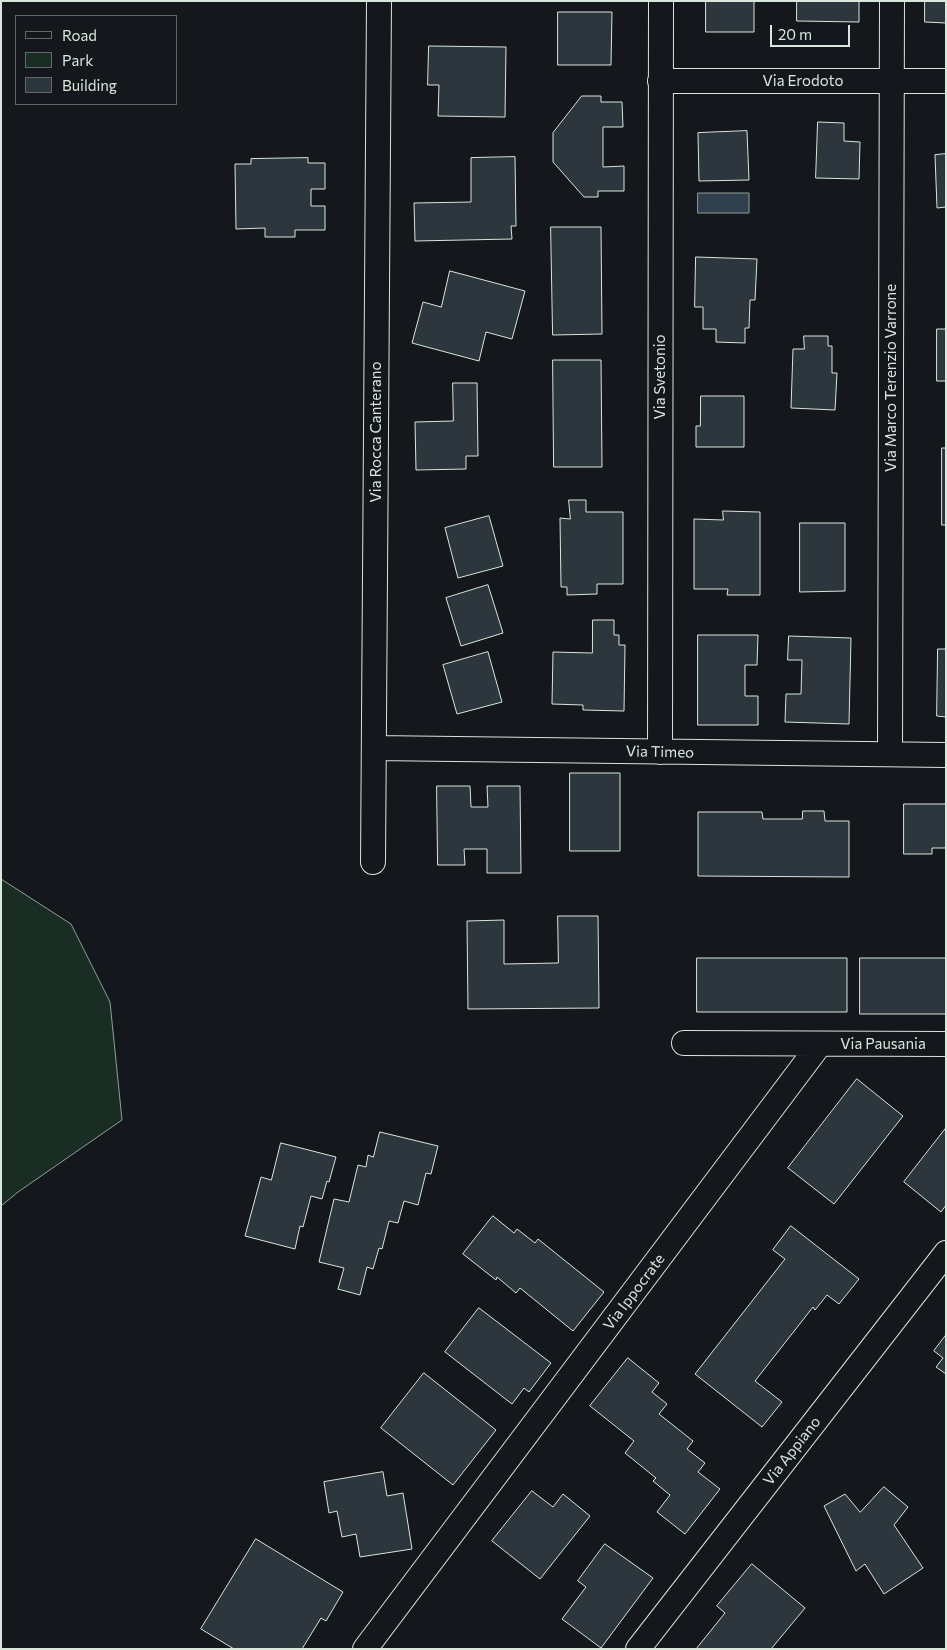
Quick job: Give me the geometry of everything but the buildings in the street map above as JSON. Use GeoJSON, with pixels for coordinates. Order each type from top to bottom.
{"type":"FeatureCollection","features":[{"type":"Feature","properties":{"kind":"street","name":"Via Rocca Canterano"},"geometry":{"type":"LineString","coordinates":[[373,862],[379,1]]}},
{"type":"Feature","properties":{"kind":"street","name":"Via Svetonio"},"geometry":{"type":"LineString","coordinates":[[660,1],[660,752]]}},
{"type":"Feature","properties":{"kind":"street","name":"Via Marco Terenzio Varrone"},"geometry":{"type":"LineString","coordinates":[[890,754],[892,1]]}},
{"type":"Feature","properties":{"kind":"street","name":"Via Erodoto"},"geometry":{"type":"LineString","coordinates":[[660,81],[946,81]]}},
{"type":"Feature","properties":{"kind":"street","name":"Via Timeo"},"geometry":{"type":"LineString","coordinates":[[374,748],[946,754]]}},
{"type":"Feature","properties":{"kind":"street"},"geometry":{"type":"LineString","coordinates":[[684,1043],[820,1044]]}},
{"type":"Feature","properties":{"kind":"street","name":"Via Pausania"},"geometry":{"type":"LineString","coordinates":[[820,1044],[946,1044]]}},
{"type":"Feature","properties":{"kind":"street","name":"Via Ippocrate"},"geometry":{"type":"LineString","coordinates":[[366,1649],[820,1044]]}},
{"type":"Feature","properties":{"kind":"street","name":"Via Appiano"},"geometry":{"type":"LineString","coordinates":[[638,1649],[946,1253]]}},
{"type":"Feature","properties":{"kind":"green space"},"geometry":{"type":"Polygon","coordinates":[[[1,879],[71,924],[110,1002],[122,1120],[18,1192],[1,1206],[1,879]]]}},
{"type":"Feature","properties":{"kind":"water"},"geometry":{"type":"Polygon","coordinates":[[[698,193],[749,193],[749,213],[698,213],[698,193]]]}}]}
